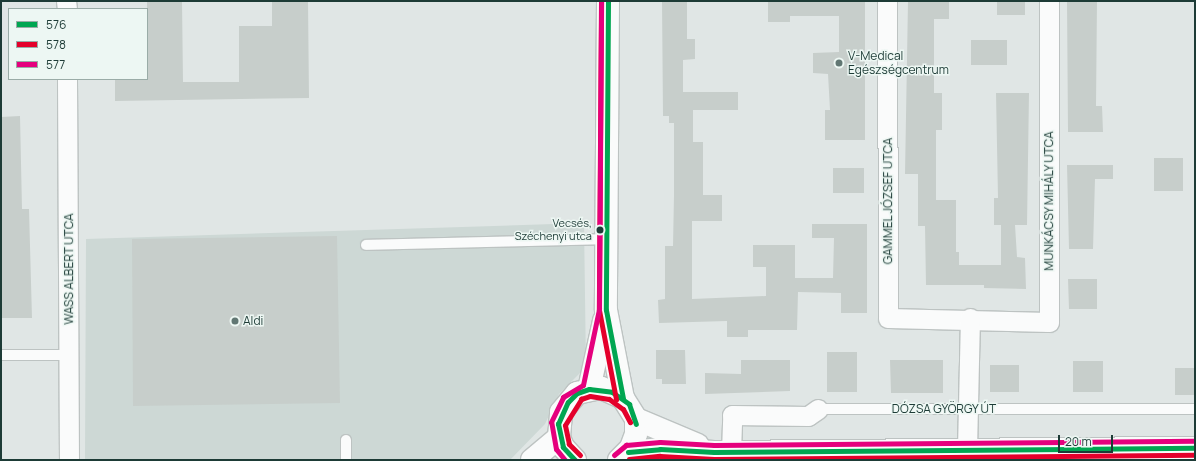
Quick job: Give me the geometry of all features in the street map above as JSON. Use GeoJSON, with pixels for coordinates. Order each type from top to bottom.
{"type":"FeatureCollection","features":[{"type":"Feature","properties":{"kind":"main road"},"geometry":{"type":"LineString","coordinates":[[589,389],[606,310],[608,1]]}},
{"type":"Feature","properties":{"kind":"main road"},"geometry":{"type":"LineString","coordinates":[[606,310],[623,398],[636,419],[636,434],[622,458]]}},
{"type":"Feature","properties":{"kind":"main road"},"geometry":{"type":"LineString","coordinates":[[575,460],[563,447],[559,437],[561,412],[577,393],[589,389],[601,388],[623,398]]}},
{"type":"Feature","properties":{"kind":"main road"},"geometry":{"type":"LineString","coordinates":[[636,419],[723,452]]}},
{"type":"Feature","properties":{"kind":"main road"},"geometry":{"type":"LineString","coordinates":[[532,460],[559,437]]}},
{"type":"Feature","properties":{"kind":"main road"},"geometry":{"type":"LineString","coordinates":[[622,458],[660,449],[723,452],[956,453],[1195,448]]}},
{"type":"Feature","properties":{"kind":"street","name":"GAMMEL JÓZSEF UTCA"},"geometry":{"type":"LineString","coordinates":[[887,1],[888,318],[970,318]]}},
{"type":"Feature","properties":{"kind":"street","name":"MUNKÁCSY MIHÁLY UTCA"},"geometry":{"type":"LineString","coordinates":[[970,318],[1050,322],[1049,1]]}},
{"type":"Feature","properties":{"kind":"street","name":"WASS ALBERT UTCA"},"geometry":{"type":"LineString","coordinates":[[67,80],[70,460]]}},
{"type":"Feature","properties":{"kind":"street"},"geometry":{"type":"LineString","coordinates":[[956,453],[968,409],[970,318]]}},
{"type":"Feature","properties":{"kind":"street","name":"DÓZSA GYÖRGY ÚT"},"geometry":{"type":"LineString","coordinates":[[723,452],[732,415],[808,416],[818,409]]}},
{"type":"Feature","properties":{"kind":"lane"},"geometry":{"type":"LineString","coordinates":[[366,245],[607,239]]}},
{"type":"Feature","properties":{"kind":"lane"},"geometry":{"type":"LineString","coordinates":[[1,355],[69,355]]}},
{"type":"Feature","properties":{"kind":"lane","name":"DÓZSA GYÖRGY ÚT"},"geometry":{"type":"LineString","coordinates":[[818,409],[1195,410]]}},
{"type":"Feature","properties":{"kind":"lane"},"geometry":{"type":"LineString","coordinates":[[346,440],[346,460]]}},
{"type":"Feature","properties":{"kind":"shaded area"},"geometry":{"type":"Polygon","coordinates":[[[584,223],[586,367],[559,394],[545,424],[510,460],[85,460],[86,239],[584,223]]]}},
{"type":"Feature","properties":{"kind":"building"},"geometry":{"type":"Polygon","coordinates":[[[147,1],[182,1],[183,82],[239,82],[239,26],[272,26],[272,1],[308,1],[309,98],[115,101],[115,80],[148,80],[147,1]]]}},
{"type":"Feature","properties":{"kind":"building"},"geometry":{"type":"Polygon","coordinates":[[[662,1],[687,1],[687,39],[695,39],[695,59],[683,60],[683,92],[738,92],[738,110],[693,110],[693,142],[703,142],[703,195],[722,195],[722,221],[692,221],[692,299],[766,296],[766,267],[753,267],[753,245],[795,245],[795,278],[833,278],[834,238],[812,238],[812,224],[867,224],[867,313],[841,313],[841,293],[798,292],[797,330],[748,330],[748,337],[727,337],[727,321],[659,323],[658,300],[665,299],[665,246],[673,246],[674,195],[674,123],[669,123],[669,116],[663,116],[662,1]]]}},
{"type":"Feature","properties":{"kind":"building"},"geometry":{"type":"Polygon","coordinates":[[[768,1],[865,1],[865,140],[825,140],[825,110],[830,110],[828,74],[813,73],[813,53],[839,52],[839,16],[790,16],[790,22],[768,22],[768,1]]]}},
{"type":"Feature","properties":{"kind":"building"},"geometry":{"type":"Polygon","coordinates":[[[908,1],[949,1],[949,19],[934,19],[934,93],[942,93],[942,130],[936,130],[936,200],[956,200],[956,252],[959,252],[959,265],[1001,265],[1001,225],[994,225],[994,198],[998,198],[996,93],[1029,93],[1027,225],[1015,225],[1017,257],[1025,258],[1026,289],[984,288],[984,285],[926,285],[925,226],[918,226],[918,174],[905,174],[908,1]]]}},
{"type":"Feature","properties":{"kind":"building"},"geometry":{"type":"Polygon","coordinates":[[[997,1],[1025,1],[1025,15],[997,15],[997,1]]]}},
{"type":"Feature","properties":{"kind":"building"},"geometry":{"type":"Polygon","coordinates":[[[1067,1],[1097,1],[1096,106],[1102,106],[1103,132],[1068,132],[1067,1]]]}},
{"type":"Feature","properties":{"kind":"building"},"geometry":{"type":"Polygon","coordinates":[[[971,40],[1007,40],[1007,65],[971,65],[971,40]]]}},
{"type":"Feature","properties":{"kind":"building"},"geometry":{"type":"Polygon","coordinates":[[[20,116],[22,209],[29,209],[32,318],[1,318],[1,117],[20,116]]]}},
{"type":"Feature","properties":{"kind":"building"},"geometry":{"type":"Polygon","coordinates":[[[1154,158],[1183,158],[1183,191],[1154,191],[1154,158]]]}},
{"type":"Feature","properties":{"kind":"building"},"geometry":{"type":"Polygon","coordinates":[[[1067,165],[1113,165],[1113,179],[1095,179],[1093,249],[1069,249],[1067,165]]]}},
{"type":"Feature","properties":{"kind":"building"},"geometry":{"type":"Polygon","coordinates":[[[833,168],[864,168],[864,193],[833,193],[833,168]]]}},
{"type":"Feature","properties":{"kind":"building","name":"Aldi"},"geometry":{"type":"Polygon","coordinates":[[[337,236],[340,403],[133,406],[132,239],[337,236]]]}},
{"type":"Feature","properties":{"kind":"building"},"geometry":{"type":"Polygon","coordinates":[[[1068,279],[1097,279],[1097,309],[1069,309],[1068,279]]]}},
{"type":"Feature","properties":{"kind":"building"},"geometry":{"type":"Polygon","coordinates":[[[656,350],[685,350],[686,384],[662,384],[662,379],[656,379],[656,350]]]}},
{"type":"Feature","properties":{"kind":"building"},"geometry":{"type":"Polygon","coordinates":[[[827,352],[857,352],[857,392],[827,392],[827,352]]]}},
{"type":"Feature","properties":{"kind":"building"},"geometry":{"type":"Polygon","coordinates":[[[741,360],[790,360],[790,391],[705,394],[705,373],[741,374],[741,360]]]}},
{"type":"Feature","properties":{"kind":"building"},"geometry":{"type":"Polygon","coordinates":[[[890,360],[943,360],[943,393],[891,393],[890,360]]]}},
{"type":"Feature","properties":{"kind":"building"},"geometry":{"type":"Polygon","coordinates":[[[1073,361],[1103,361],[1103,392],[1073,392],[1073,361]]]}},
{"type":"Feature","properties":{"kind":"building"},"geometry":{"type":"Polygon","coordinates":[[[990,365],[1019,365],[1019,392],[990,392],[990,365]]]}},
{"type":"Feature","properties":{"kind":"building"},"geometry":{"type":"Polygon","coordinates":[[[1175,368],[1195,368],[1195,395],[1175,395],[1175,368]]]}},
{"type":"Feature","properties":{"kind":"transit line","name":"578"},"geometry":{"type":"LineString","coordinates":[[601,1],[599,310],[616,399]]}},
{"type":"Feature","properties":{"kind":"transit line","name":"577"},"geometry":{"type":"LineString","coordinates":[[565,460],[556,449],[551,422],[563,397],[583,385],[599,309],[601,1]]}},
{"type":"Feature","properties":{"kind":"transit line","name":"576"},"geometry":{"type":"LineString","coordinates":[[608,1],[606,310],[623,398]]}},
{"type":"Feature","properties":{"kind":"transit line","name":"576"},"geometry":{"type":"LineString","coordinates":[[575,460],[563,447],[558,424],[568,402],[577,393],[589,389],[612,392],[629,404],[636,424]]}},
{"type":"Feature","properties":{"kind":"transit line","name":"578"},"geometry":{"type":"LineString","coordinates":[[580,455],[569,444],[565,425],[581,399],[590,396],[609,399],[623,409],[630,422]]}},
{"type":"Feature","properties":{"kind":"transit line","name":"577"},"geometry":{"type":"LineString","coordinates":[[614,455],[626,445],[660,442],[714,445],[1195,441]]}},
{"type":"Feature","properties":{"kind":"transit line","name":"576"},"geometry":{"type":"LineString","coordinates":[[628,452],[660,449],[714,452],[1195,448]]}},
{"type":"Feature","properties":{"kind":"transit line","name":"578"},"geometry":{"type":"LineString","coordinates":[[629,459],[660,456],[714,459],[1195,455]]}},
{"type":"Feature","properties":{"kind":"place","name":"V-Medical Egészségcentrum"},"geometry":{"type":"Point","coordinates":[839,63]}},
{"type":"Feature","properties":{"kind":"place","name":"Vecsés, Széchenyi utca"},"geometry":{"type":"Point","coordinates":[600,230]}},
{"type":"Feature","properties":{"kind":"place","name":"Aldi"},"geometry":{"type":"Point","coordinates":[235,321]}}]}
